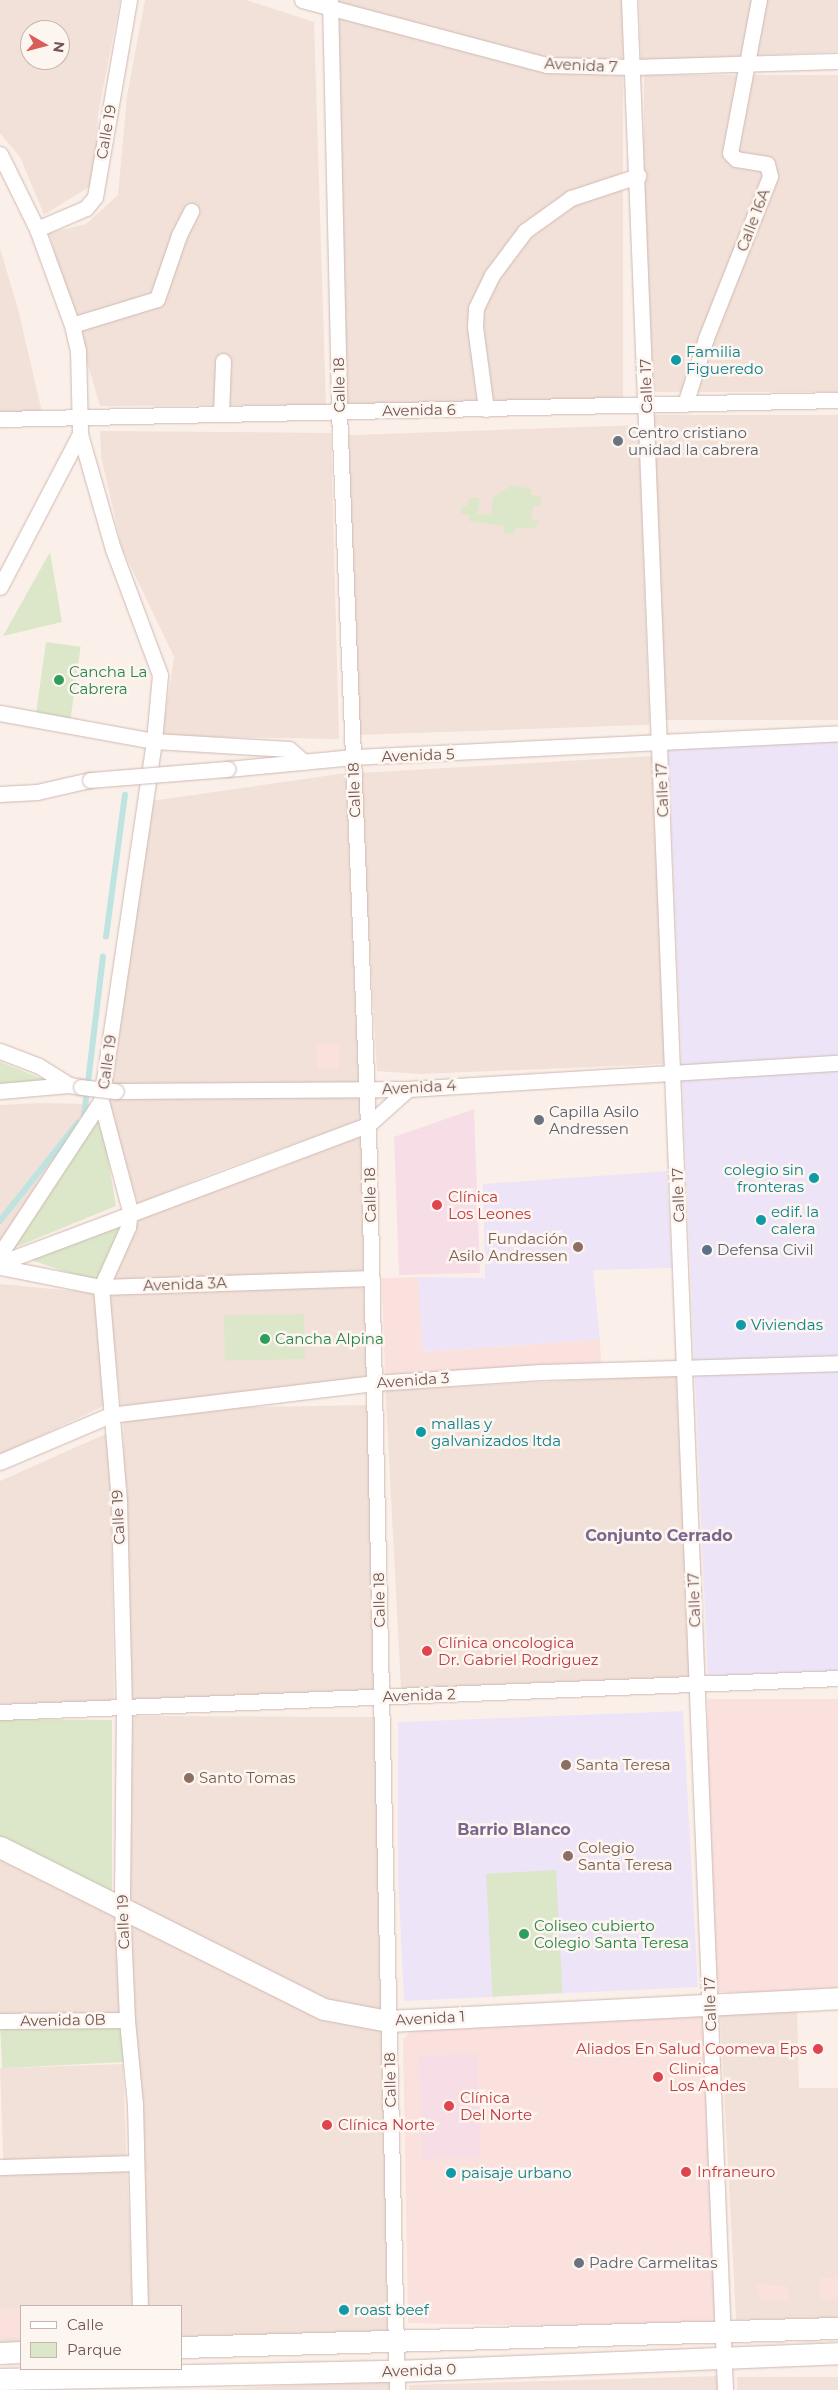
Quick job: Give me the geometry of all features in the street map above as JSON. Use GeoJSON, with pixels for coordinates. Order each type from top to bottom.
{"type":"FeatureCollection","features":[{"type":"Feature","properties":{"kind":"street","name":"Calle 19"},"geometry":{"type":"LineString","coordinates":[[37,229],[86,208],[95,197],[129,0]]}},
{"type":"Feature","properties":{"kind":"street","name":"Avenida 7"},"geometry":{"type":"LineString","coordinates":[[302,0],[330,4],[547,65],[632,67],[838,61]]}},
{"type":"Feature","properties":{"kind":"street","name":"Calle 17"},"geometry":{"type":"LineString","coordinates":[[629,0],[638,176],[725,2390]]}},
{"type":"Feature","properties":{"kind":"street","name":"Calle 16A"},"geometry":{"type":"LineString","coordinates":[[684,404],[706,338],[770,176],[767,164],[736,159],[730,152],[759,0]]}},
{"type":"Feature","properties":{"kind":"street","name":"Calle 18"},"geometry":{"type":"LineString","coordinates":[[330,4],[339,412],[368,1125],[396,2381]]}},
{"type":"Feature","properties":{"kind":"street"},"geometry":{"type":"LineString","coordinates":[[0,154],[37,229],[72,324],[78,350],[80,417],[80,434],[0,587]]}},
{"type":"Feature","properties":{"kind":"street"},"geometry":{"type":"LineString","coordinates":[[486,408],[474,327],[476,308],[492,275],[525,231],[571,198],[638,176]]}},
{"type":"Feature","properties":{"kind":"street"},"geometry":{"type":"LineString","coordinates":[[72,324],[157,299],[179,235],[191,211]]}},
{"type":"Feature","properties":{"kind":"street"},"geometry":{"type":"LineString","coordinates":[[221,414],[222,361]]}},
{"type":"Feature","properties":{"kind":"street","name":"Avenida 6"},"geometry":{"type":"LineString","coordinates":[[0,419],[646,406],[838,400]]}},
{"type":"Feature","properties":{"kind":"street","name":"Calle 19"},"geometry":{"type":"LineString","coordinates":[[80,434],[113,549],[160,675],[154,741],[101,1101],[130,1212],[128,1227],[101,1287],[110,1415],[119,1503],[124,1707],[122,1906],[127,2020],[135,2105],[140,2305]]}},
{"type":"Feature","properties":{"kind":"street"},"geometry":{"type":"LineString","coordinates":[[0,713],[154,741],[289,749],[304,762]]}},
{"type":"Feature","properties":{"kind":"street","name":"Avenida 5"},"geometry":{"type":"LineString","coordinates":[[0,794],[37,792],[90,780],[353,757],[838,733]]}},
{"type":"Feature","properties":{"kind":"street"},"geometry":{"type":"LineString","coordinates":[[0,1051],[39,1066],[75,1086]]}},
{"type":"Feature","properties":{"kind":"street","name":"Avenida 4"},"geometry":{"type":"LineString","coordinates":[[0,1091],[75,1086],[116,1091],[408,1089],[673,1071],[838,1063]]}},
{"type":"Feature","properties":{"kind":"street"},"geometry":{"type":"LineString","coordinates":[[0,1263],[130,1212],[368,1125],[408,1089]]}},
{"type":"Feature","properties":{"kind":"street"},"geometry":{"type":"LineString","coordinates":[[0,1254],[101,1101]]}},
{"type":"Feature","properties":{"kind":"street","name":"Avenida 3A"},"geometry":{"type":"LineString","coordinates":[[0,1267],[101,1287],[372,1278]]}},
{"type":"Feature","properties":{"kind":"street","name":"Avenida 3"},"geometry":{"type":"LineString","coordinates":[[0,1462],[110,1415],[374,1383],[685,1367],[838,1363]]}},
{"type":"Feature","properties":{"kind":"street","name":"Avenida 2"},"geometry":{"type":"LineString","coordinates":[[0,1712],[838,1678]]}},
{"type":"Feature","properties":{"kind":"street","name":"Avenida 1"},"geometry":{"type":"LineString","coordinates":[[0,1847],[122,1906],[324,2009],[388,2021],[838,1998]]}},
{"type":"Feature","properties":{"kind":"street","name":"Avenida 0B"},"geometry":{"type":"LineString","coordinates":[[0,2021],[127,2020]]}},
{"type":"Feature","properties":{"kind":"street"},"geometry":{"type":"LineString","coordinates":[[0,2167],[136,2163]]}},
{"type":"Feature","properties":{"kind":"street","name":"Avenida 0"},"geometry":{"type":"LineString","coordinates":[[182,2347],[838,2328]]}},
{"type":"Feature","properties":{"kind":"street"},"geometry":{"type":"LineString","coordinates":[[0,2353],[20,2352]]}},
{"type":"Feature","properties":{"kind":"street","name":"Avenida 0"},"geometry":{"type":"LineString","coordinates":[[0,2379],[142,2378],[396,2381],[838,2353]]}},
{"type":"Feature","properties":{"kind":"shaded area"},"geometry":{"type":"Polygon","coordinates":[[[0,0],[120,0],[98,115],[95,180],[89,187],[44,215],[20,157],[0,133],[0,0]]]}},
{"type":"Feature","properties":{"kind":"shaded area"},"geometry":{"type":"Polygon","coordinates":[[[145,0],[246,0],[314,22],[326,405],[100,406],[49,233],[86,224],[118,195],[127,96],[145,0]]]}},
{"type":"Feature","properties":{"kind":"shaded area"},"geometry":{"type":"Polygon","coordinates":[[[338,0],[623,0],[623,405],[338,405],[338,0]]]}},
{"type":"Feature","properties":{"kind":"shaded area"},"geometry":{"type":"Polygon","coordinates":[[[639,0],[838,0],[838,52],[641,60],[639,0]]]}},
{"type":"Feature","properties":{"kind":"shaded area"},"geometry":{"type":"Polygon","coordinates":[[[644,75],[838,75],[838,392],[644,392],[644,75]]]}},
{"type":"Feature","properties":{"kind":"shaded area"},"geometry":{"type":"Polygon","coordinates":[[[0,248],[18,309],[42,412],[0,413],[0,248]]]}},
{"type":"Feature","properties":{"kind":"shaded area"},"geometry":{"type":"Polygon","coordinates":[[[652,415],[838,415],[838,720],[652,720],[652,415]]]}},
{"type":"Feature","properties":{"kind":"shaded area"},"geometry":{"type":"Polygon","coordinates":[[[639,425],[649,725],[356,735],[345,435],[639,425]]]}},
{"type":"Feature","properties":{"kind":"shaded area"},"geometry":{"type":"Polygon","coordinates":[[[100,431],[331,433],[339,739],[162,736],[174,657],[122,548],[101,456],[100,431]]]}},
{"type":"Feature","properties":{"kind":"shaded area"},"geometry":{"type":"Polygon","coordinates":[[[838,740],[838,1676],[708,1681],[668,745],[838,740]]]}},
{"type":"Feature","properties":{"kind":"shaded area"},"geometry":{"type":"Polygon","coordinates":[[[652,756],[665,1064],[420,1074],[377,1071],[359,773],[652,756]]]}},
{"type":"Feature","properties":{"kind":"shaded area"},"geometry":{"type":"Polygon","coordinates":[[[346,773],[359,1083],[107,1087],[151,801],[346,773]]]}},
{"type":"Feature","properties":{"kind":"shaded area"},"geometry":{"type":"Polygon","coordinates":[[[317,1044],[339,1044],[339,1069],[317,1069],[317,1044]]]}},
{"type":"Feature","properties":{"kind":"shaded area"},"geometry":{"type":"Polygon","coordinates":[[[359,1092],[361,1120],[210,1174],[138,1204],[106,1100],[359,1092]]]}},
{"type":"Feature","properties":{"kind":"shaded area"},"geometry":{"type":"Polygon","coordinates":[[[38,1103],[97,1104],[0,1250],[0,1105],[38,1103]]]}},
{"type":"Feature","properties":{"kind":"shaded area","name":"Clínica Los Leones"},"geometry":{"type":"Polygon","coordinates":[[[474,1109],[480,1273],[399,1275],[394,1137],[474,1109]]]}},
{"type":"Feature","properties":{"kind":"shaded area"},"geometry":{"type":"Polygon","coordinates":[[[365,1129],[364,1274],[107,1283],[133,1226],[144,1213],[280,1168],[365,1129]]]}},
{"type":"Feature","properties":{"kind":"shaded area","name":"Fundación Asilo Andressen"},"geometry":{"type":"Polygon","coordinates":[[[667,1171],[672,1268],[593,1270],[600,1339],[423,1352],[418,1277],[485,1278],[483,1184],[667,1171]]]}},
{"type":"Feature","properties":{"kind":"shaded area"},"geometry":{"type":"Polygon","coordinates":[[[418,1277],[424,1352],[600,1339],[601,1364],[385,1375],[382,1278],[418,1277]]]}},
{"type":"Feature","properties":{"kind":"shaded area"},"geometry":{"type":"Polygon","coordinates":[[[0,1284],[96,1293],[108,1404],[0,1455],[0,1284]]]}},
{"type":"Feature","properties":{"kind":"shaded area"},"geometry":{"type":"Polygon","coordinates":[[[364,1286],[367,1379],[121,1406],[108,1294],[364,1286]]]}},
{"type":"Feature","properties":{"kind":"shaded area"},"geometry":{"type":"Polygon","coordinates":[[[676,1375],[692,1685],[402,1700],[385,1390],[676,1375]]]}},
{"type":"Feature","properties":{"kind":"shaded area"},"geometry":{"type":"Polygon","coordinates":[[[370,1405],[375,1696],[128,1700],[123,1409],[370,1405]]]}},
{"type":"Feature","properties":{"kind":"shaded area"},"geometry":{"type":"Polygon","coordinates":[[[110,1432],[114,1705],[0,1704],[0,1481],[110,1432]]]}},
{"type":"Feature","properties":{"kind":"shaded area"},"geometry":{"type":"Polygon","coordinates":[[[708,1699],[838,1699],[838,1992],[708,1992],[708,1699]]]}},
{"type":"Feature","properties":{"kind":"shaded area"},"geometry":{"type":"Polygon","coordinates":[[[683,1711],[698,1987],[404,2001],[398,1875],[398,1722],[683,1711]]]}},
{"type":"Feature","properties":{"kind":"shaded area"},"geometry":{"type":"Polygon","coordinates":[[[127,1716],[376,1717],[383,2015],[330,2002],[127,1905],[127,1716]]]}},
{"type":"Feature","properties":{"kind":"shaded area"},"geometry":{"type":"Polygon","coordinates":[[[0,1857],[118,1911],[122,2015],[0,2015],[0,1857]]]}},
{"type":"Feature","properties":{"kind":"shaded area"},"geometry":{"type":"Polygon","coordinates":[[[127,1917],[383,2029],[389,2338],[182,2341],[182,2305],[143,2305],[127,1917]]]}},
{"type":"Feature","properties":{"kind":"shaded area"},"geometry":{"type":"Polygon","coordinates":[[[797,2010],[799,2088],[838,2088],[838,2318],[736,2320],[720,2013],[797,2010]]]}},
{"type":"Feature","properties":{"kind":"shaded area"},"geometry":{"type":"Polygon","coordinates":[[[706,2012],[722,2330],[408,2323],[403,2040],[412,2029],[706,2012]]]}},
{"type":"Feature","properties":{"kind":"shaded area","name":"Clínica Del Norte"},"geometry":{"type":"Polygon","coordinates":[[[477,2054],[481,2157],[423,2159],[419,2056],[477,2054]]]}},
{"type":"Feature","properties":{"kind":"shaded area"},"geometry":{"type":"Polygon","coordinates":[[[123,2064],[126,2159],[3,2163],[0,2068],[123,2064]]]}},
{"type":"Feature","properties":{"kind":"shaded area"},"geometry":{"type":"Polygon","coordinates":[[[127,2168],[133,2305],[20,2305],[20,2348],[0,2348],[0,2171],[127,2168]]]}},
{"type":"Feature","properties":{"kind":"shaded area"},"geometry":{"type":"Polygon","coordinates":[[[838,2277],[838,2299],[821,2299],[819,2278],[838,2277]]]}},
{"type":"Feature","properties":{"kind":"shaded area"},"geometry":{"type":"Polygon","coordinates":[[[756,2284],[787,2286],[788,2301],[760,2301],[756,2284]]]}},
{"type":"Feature","properties":{"kind":"shaded area"},"geometry":{"type":"Polygon","coordinates":[[[0,2309],[20,2309],[20,2337],[0,2337],[0,2309]]]}},
{"type":"Feature","properties":{"kind":"shaded area"},"geometry":{"type":"Polygon","coordinates":[[[718,2376],[719,2390],[409,2390],[409,2385],[718,2376]]]}},
{"type":"Feature","properties":{"kind":"shaded area"},"geometry":{"type":"Polygon","coordinates":[[[737,2377],[838,2377],[838,2390],[737,2390],[737,2377]]]}},
{"type":"Feature","properties":{"kind":"shaded area"},"geometry":{"type":"Polygon","coordinates":[[[390,2380],[391,2390],[205,2390],[390,2380]]]}},
{"type":"Feature","properties":{"kind":"green space"},"geometry":{"type":"Polygon","coordinates":[[[512,485],[532,489],[531,495],[541,496],[540,506],[533,506],[531,519],[540,520],[534,528],[515,528],[514,533],[505,534],[503,526],[469,521],[470,515],[461,514],[462,506],[467,506],[469,498],[480,498],[477,514],[491,515],[493,498],[512,485]]]}},
{"type":"Feature","properties":{"kind":"green space"},"geometry":{"type":"Polygon","coordinates":[[[50,552],[62,622],[3,636],[50,552]]]}},
{"type":"Feature","properties":{"kind":"green space","name":"Cancha La Cabrera"},"geometry":{"type":"Polygon","coordinates":[[[46,642],[81,647],[70,719],[36,714],[46,642]]]}},
{"type":"Feature","properties":{"kind":"green space"},"geometry":{"type":"Polygon","coordinates":[[[0,1062],[53,1083],[0,1090],[0,1062]]]}},
{"type":"Feature","properties":{"kind":"green space"},"geometry":{"type":"Polygon","coordinates":[[[100,1111],[116,1206],[11,1249],[100,1111]]]}},
{"type":"Feature","properties":{"kind":"green space"},"geometry":{"type":"Polygon","coordinates":[[[126,1219],[99,1283],[31,1260],[49,1252],[126,1219]]]}},
{"type":"Feature","properties":{"kind":"green space","name":"Cancha Alpina"},"geometry":{"type":"Polygon","coordinates":[[[304,1314],[305,1359],[225,1360],[224,1315],[304,1314]]]}},
{"type":"Feature","properties":{"kind":"green space"},"geometry":{"type":"Polygon","coordinates":[[[0,1719],[112,1720],[112,1894],[0,1839],[0,1719]]]}},
{"type":"Feature","properties":{"kind":"green space","name":"Coliseo cubierto Colegio Santa Teresa"},"geometry":{"type":"Polygon","coordinates":[[[556,1870],[562,1993],[493,1996],[486,1874],[556,1870]]]}},
{"type":"Feature","properties":{"kind":"green space"},"geometry":{"type":"Polygon","coordinates":[[[122,2021],[124,2062],[2,2068],[0,2027],[122,2021]]]}},
{"type":"Feature","properties":{"kind":"waterway"},"geometry":{"type":"LineString","coordinates":[[106,937],[125,795]]}},
{"type":"Feature","properties":{"kind":"waterway"},"geometry":{"type":"LineString","coordinates":[[84,1116],[103,957]]}},
{"type":"Feature","properties":{"kind":"waterway"},"geometry":{"type":"LineString","coordinates":[[0,1221],[78,1123]]}},
{"type":"Feature","properties":{"kind":"place","name":"Familia Figueredo"},"geometry":{"type":"Point","coordinates":[676,360]}},
{"type":"Feature","properties":{"kind":"place","name":"Centro cristiano unidad la cabrera"},"geometry":{"type":"Point","coordinates":[618,441]}},
{"type":"Feature","properties":{"kind":"place","name":"Cancha La Cabrera"},"geometry":{"type":"Point","coordinates":[59,680]}},
{"type":"Feature","properties":{"kind":"place","name":"Capilla Asilo Andressen"},"geometry":{"type":"Point","coordinates":[539,1120]}},
{"type":"Feature","properties":{"kind":"place","name":"colegio sin fronteras"},"geometry":{"type":"Point","coordinates":[814,1178]}},
{"type":"Feature","properties":{"kind":"place","name":"Clínica Los Leones"},"geometry":{"type":"Point","coordinates":[437,1205]}},
{"type":"Feature","properties":{"kind":"place","name":"edif. la calera"},"geometry":{"type":"Point","coordinates":[761,1220]}},
{"type":"Feature","properties":{"kind":"place","name":"Fundación Asilo Andressen"},"geometry":{"type":"Point","coordinates":[578,1247]}},
{"type":"Feature","properties":{"kind":"place","name":"Defensa Civil"},"geometry":{"type":"Point","coordinates":[707,1250]}},
{"type":"Feature","properties":{"kind":"place","name":"Viviendas"},"geometry":{"type":"Point","coordinates":[741,1325]}},
{"type":"Feature","properties":{"kind":"place","name":"Cancha Alpina"},"geometry":{"type":"Point","coordinates":[265,1339]}},
{"type":"Feature","properties":{"kind":"place","name":"mallas y galvanizados ltda"},"geometry":{"type":"Point","coordinates":[421,1432]}},
{"type":"Feature","properties":{"kind":"place","name":"Clínica oncologica Dr. Gabriel Rodriguez"},"geometry":{"type":"Point","coordinates":[427,1651]}},
{"type":"Feature","properties":{"kind":"place","name":"Santa Teresa"},"geometry":{"type":"Point","coordinates":[566,1765]}},
{"type":"Feature","properties":{"kind":"place","name":"Santo Tomas"},"geometry":{"type":"Point","coordinates":[189,1778]}},
{"type":"Feature","properties":{"kind":"place","name":"Colegio Santa Teresa"},"geometry":{"type":"Point","coordinates":[568,1856]}},
{"type":"Feature","properties":{"kind":"place","name":"Coliseo cubierto Colegio Santa Teresa"},"geometry":{"type":"Point","coordinates":[524,1934]}},
{"type":"Feature","properties":{"kind":"place","name":"Aliados En Salud Coomeva Eps"},"geometry":{"type":"Point","coordinates":[818,2049]}},
{"type":"Feature","properties":{"kind":"place","name":"Clinica Los Andes"},"geometry":{"type":"Point","coordinates":[658,2077]}},
{"type":"Feature","properties":{"kind":"place","name":"Clínica Del Norte"},"geometry":{"type":"Point","coordinates":[449,2106]}},
{"type":"Feature","properties":{"kind":"place","name":"Clínica Norte"},"geometry":{"type":"Point","coordinates":[327,2125]}},
{"type":"Feature","properties":{"kind":"place","name":"Infraneuro"},"geometry":{"type":"Point","coordinates":[686,2172]}},
{"type":"Feature","properties":{"kind":"place","name":"paisaje urbano"},"geometry":{"type":"Point","coordinates":[451,2173]}},
{"type":"Feature","properties":{"kind":"place","name":"Padre Carmelitas"},"geometry":{"type":"Point","coordinates":[579,2263]}},
{"type":"Feature","properties":{"kind":"place","name":"roast beef"},"geometry":{"type":"Point","coordinates":[344,2310]}},
{"type":"Feature","properties":{"kind":"district","name":"Conjunto Cerrado"},"geometry":{"type":"Point","coordinates":[659,1536]}},
{"type":"Feature","properties":{"kind":"district","name":"Barrio Blanco"},"geometry":{"type":"Point","coordinates":[514,1830]}}]}
